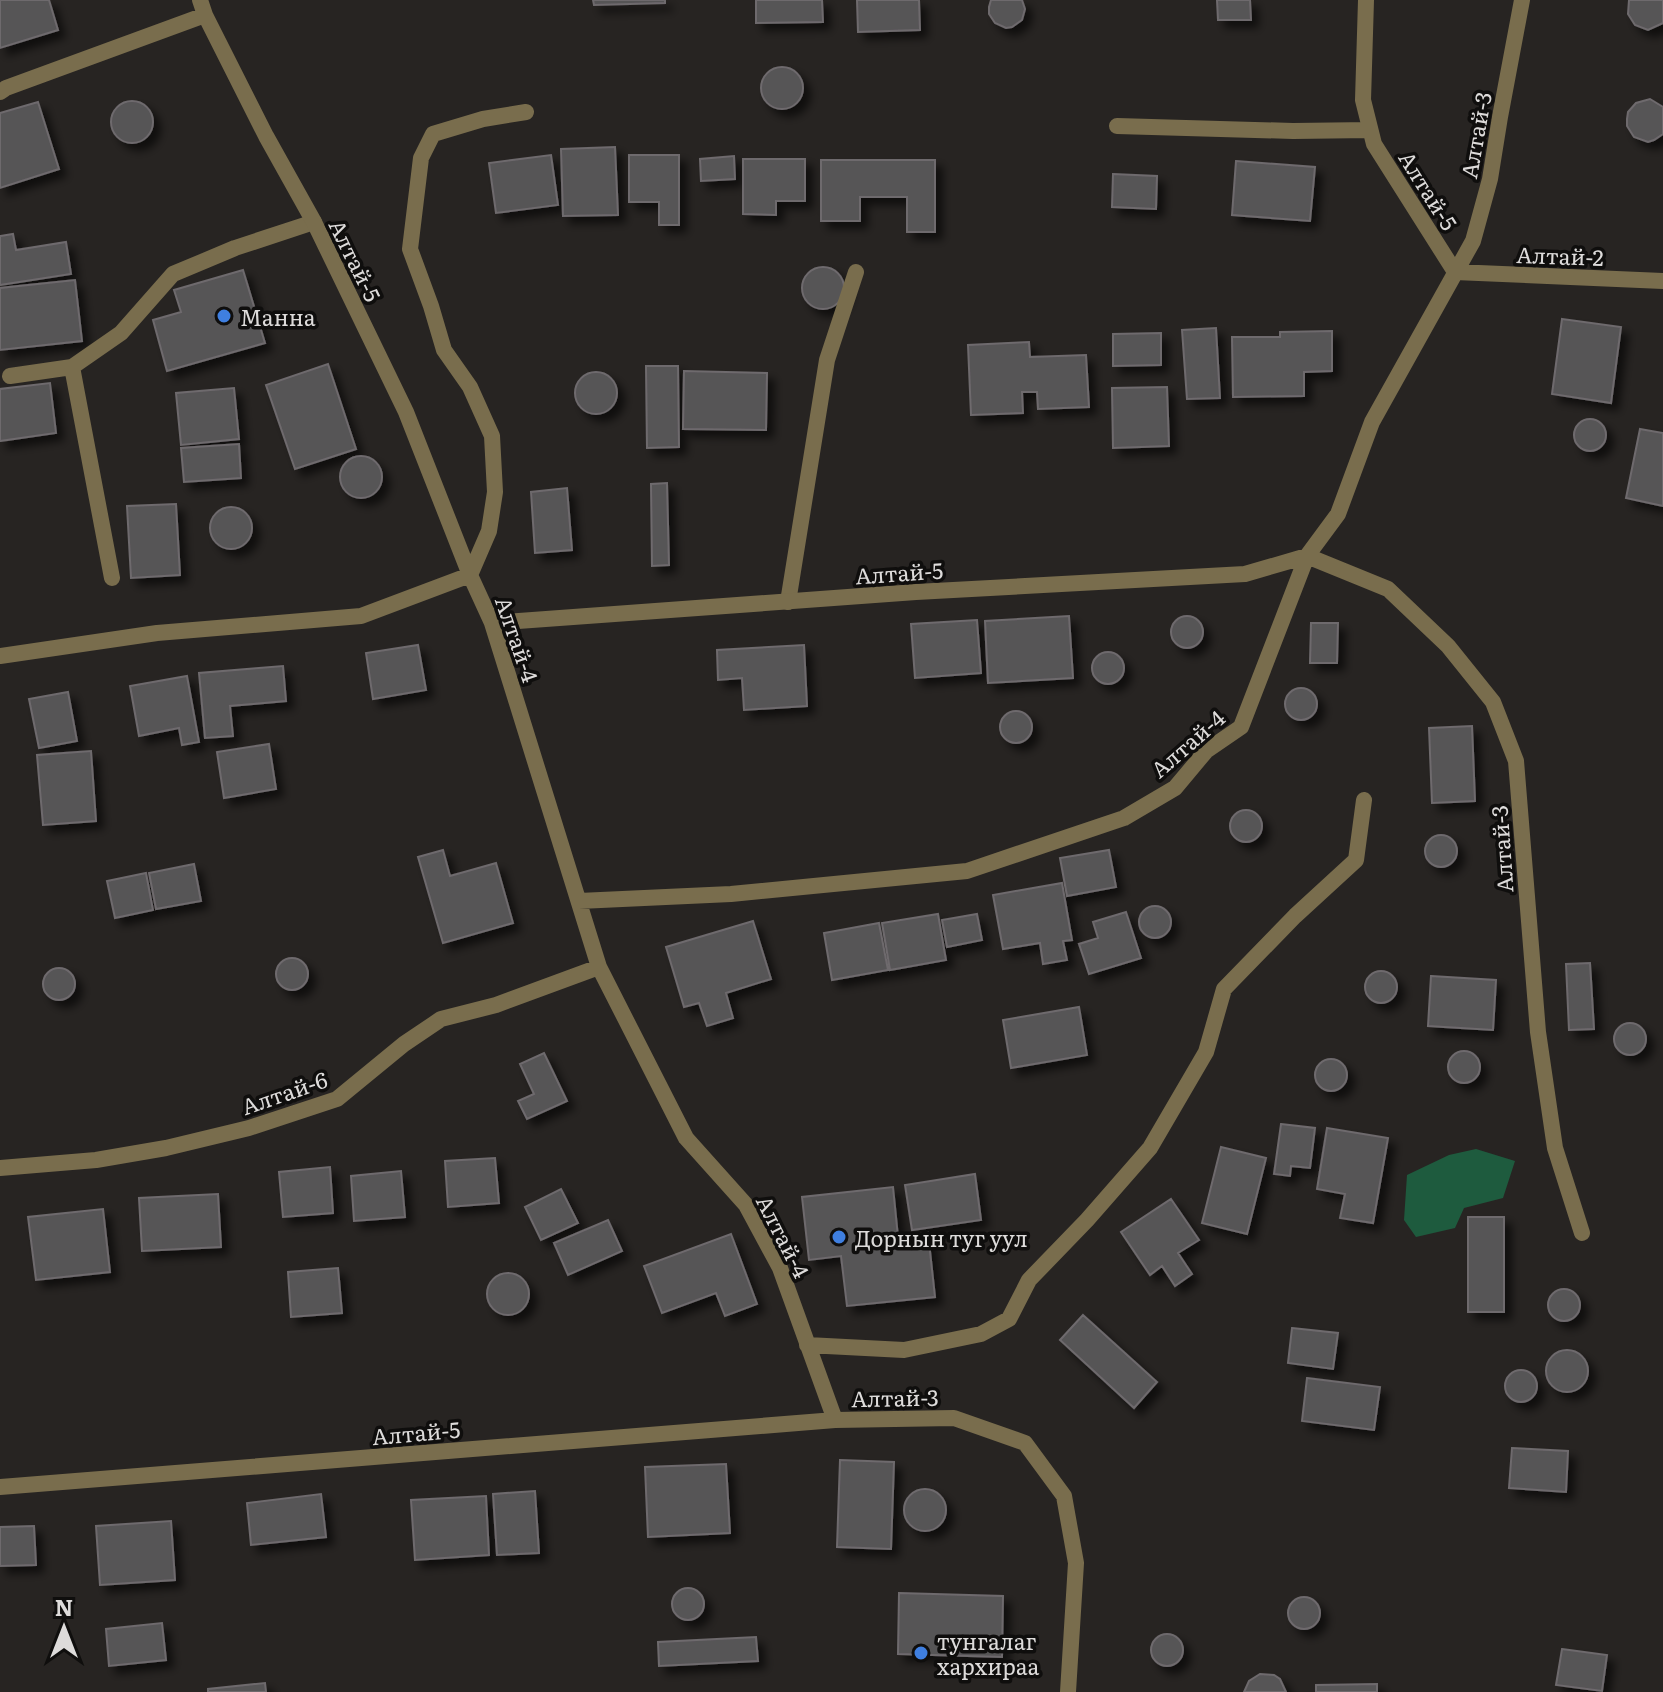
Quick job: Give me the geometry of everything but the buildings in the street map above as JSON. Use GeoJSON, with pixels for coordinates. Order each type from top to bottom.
{"type":"FeatureCollection","features":[{"type":"Feature","properties":{"kind":"street","name":"Алтай-5"},"geometry":{"type":"LineString","coordinates":[[1366,0],[1363,100],[1374,144],[1455,272]]}},
{"type":"Feature","properties":{"kind":"street","name":"Алтай-3"},"geometry":{"type":"LineString","coordinates":[[1455,272],[1473,241],[1490,179],[1522,0]]}},
{"type":"Feature","properties":{"kind":"street","name":"Алтай-5"},"geometry":{"type":"LineString","coordinates":[[0,92],[202,8],[266,136],[314,222],[406,412],[470,575]]}},
{"type":"Feature","properties":{"kind":"street"},"geometry":{"type":"LineString","coordinates":[[0,656],[157,633],[361,616],[470,575],[489,531],[495,492],[492,436],[470,387],[444,350],[410,249],[421,158],[433,134],[483,119],[526,112]]}},
{"type":"Feature","properties":{"kind":"street"},"geometry":{"type":"LineString","coordinates":[[1117,126],[1370,130]]}},
{"type":"Feature","properties":{"kind":"street"},"geometry":{"type":"LineString","coordinates":[[10,376],[72,367],[121,333],[173,274],[235,248],[314,222]]}},
{"type":"Feature","properties":{"kind":"street"},"geometry":{"type":"LineString","coordinates":[[788,602],[827,360],[856,272]]}},
{"type":"Feature","properties":{"kind":"street","name":"Алтай-2"},"geometry":{"type":"LineString","coordinates":[[1455,272],[1663,281]]}},
{"type":"Feature","properties":{"kind":"street","name":"Алтай-4"},"geometry":{"type":"LineString","coordinates":[[579,901],[731,894],[967,871],[1124,818],[1175,788],[1206,751],[1241,727],[1307,556],[1338,514],[1372,422],[1455,272]]}},
{"type":"Feature","properties":{"kind":"street"},"geometry":{"type":"LineString","coordinates":[[72,367],[112,578]]}},
{"type":"Feature","properties":{"kind":"street","name":"Алтай-5"},"geometry":{"type":"LineString","coordinates":[[492,623],[916,592],[1245,574],[1307,556]]}},
{"type":"Feature","properties":{"kind":"street","name":"Алтай-3"},"geometry":{"type":"LineString","coordinates":[[1307,556],[1388,589],[1448,646],[1493,702],[1516,761],[1538,1032],[1555,1148],[1582,1233]]}},
{"type":"Feature","properties":{"kind":"street","name":"Алтай-4"},"geometry":{"type":"LineString","coordinates":[[470,575],[492,623],[599,967],[686,1138],[746,1205],[780,1268],[835,1420]]}},
{"type":"Feature","properties":{"kind":"street"},"geometry":{"type":"LineString","coordinates":[[807,1345],[904,1350],[981,1334],[1009,1319],[1029,1280],[1150,1148],[1206,1052],[1224,989],[1295,916],[1356,860],[1364,800]]}},
{"type":"Feature","properties":{"kind":"street","name":"Алтай-6"},"geometry":{"type":"LineString","coordinates":[[0,1168],[96,1160],[166,1148],[249,1128],[337,1099],[404,1044],[441,1019],[496,1005],[599,967]]}},
{"type":"Feature","properties":{"kind":"street","name":"Алтай-3"},"geometry":{"type":"LineString","coordinates":[[835,1420],[954,1418],[1025,1443],[1064,1496],[1076,1563],[1068,1692]]}},
{"type":"Feature","properties":{"kind":"street","name":"Алтай-5"},"geometry":{"type":"LineString","coordinates":[[0,1487],[835,1420]]}},
{"type":"Feature","properties":{"kind":"green space"},"geometry":{"type":"Polygon","coordinates":[[[1476,1149],[1515,1161],[1503,1198],[1464,1208],[1455,1228],[1416,1237],[1404,1220],[1407,1175],[1449,1155],[1476,1149]]]}},
{"type":"Feature","properties":{"kind":"place","name":"Манна"},"geometry":{"type":"Point","coordinates":[224,316]}},
{"type":"Feature","properties":{"kind":"place","name":"Дорнын туг уул"},"geometry":{"type":"Point","coordinates":[839,1237]}},
{"type":"Feature","properties":{"kind":"place","name":"тунгалаг хархираа"},"geometry":{"type":"Point","coordinates":[921,1653]}}]}
